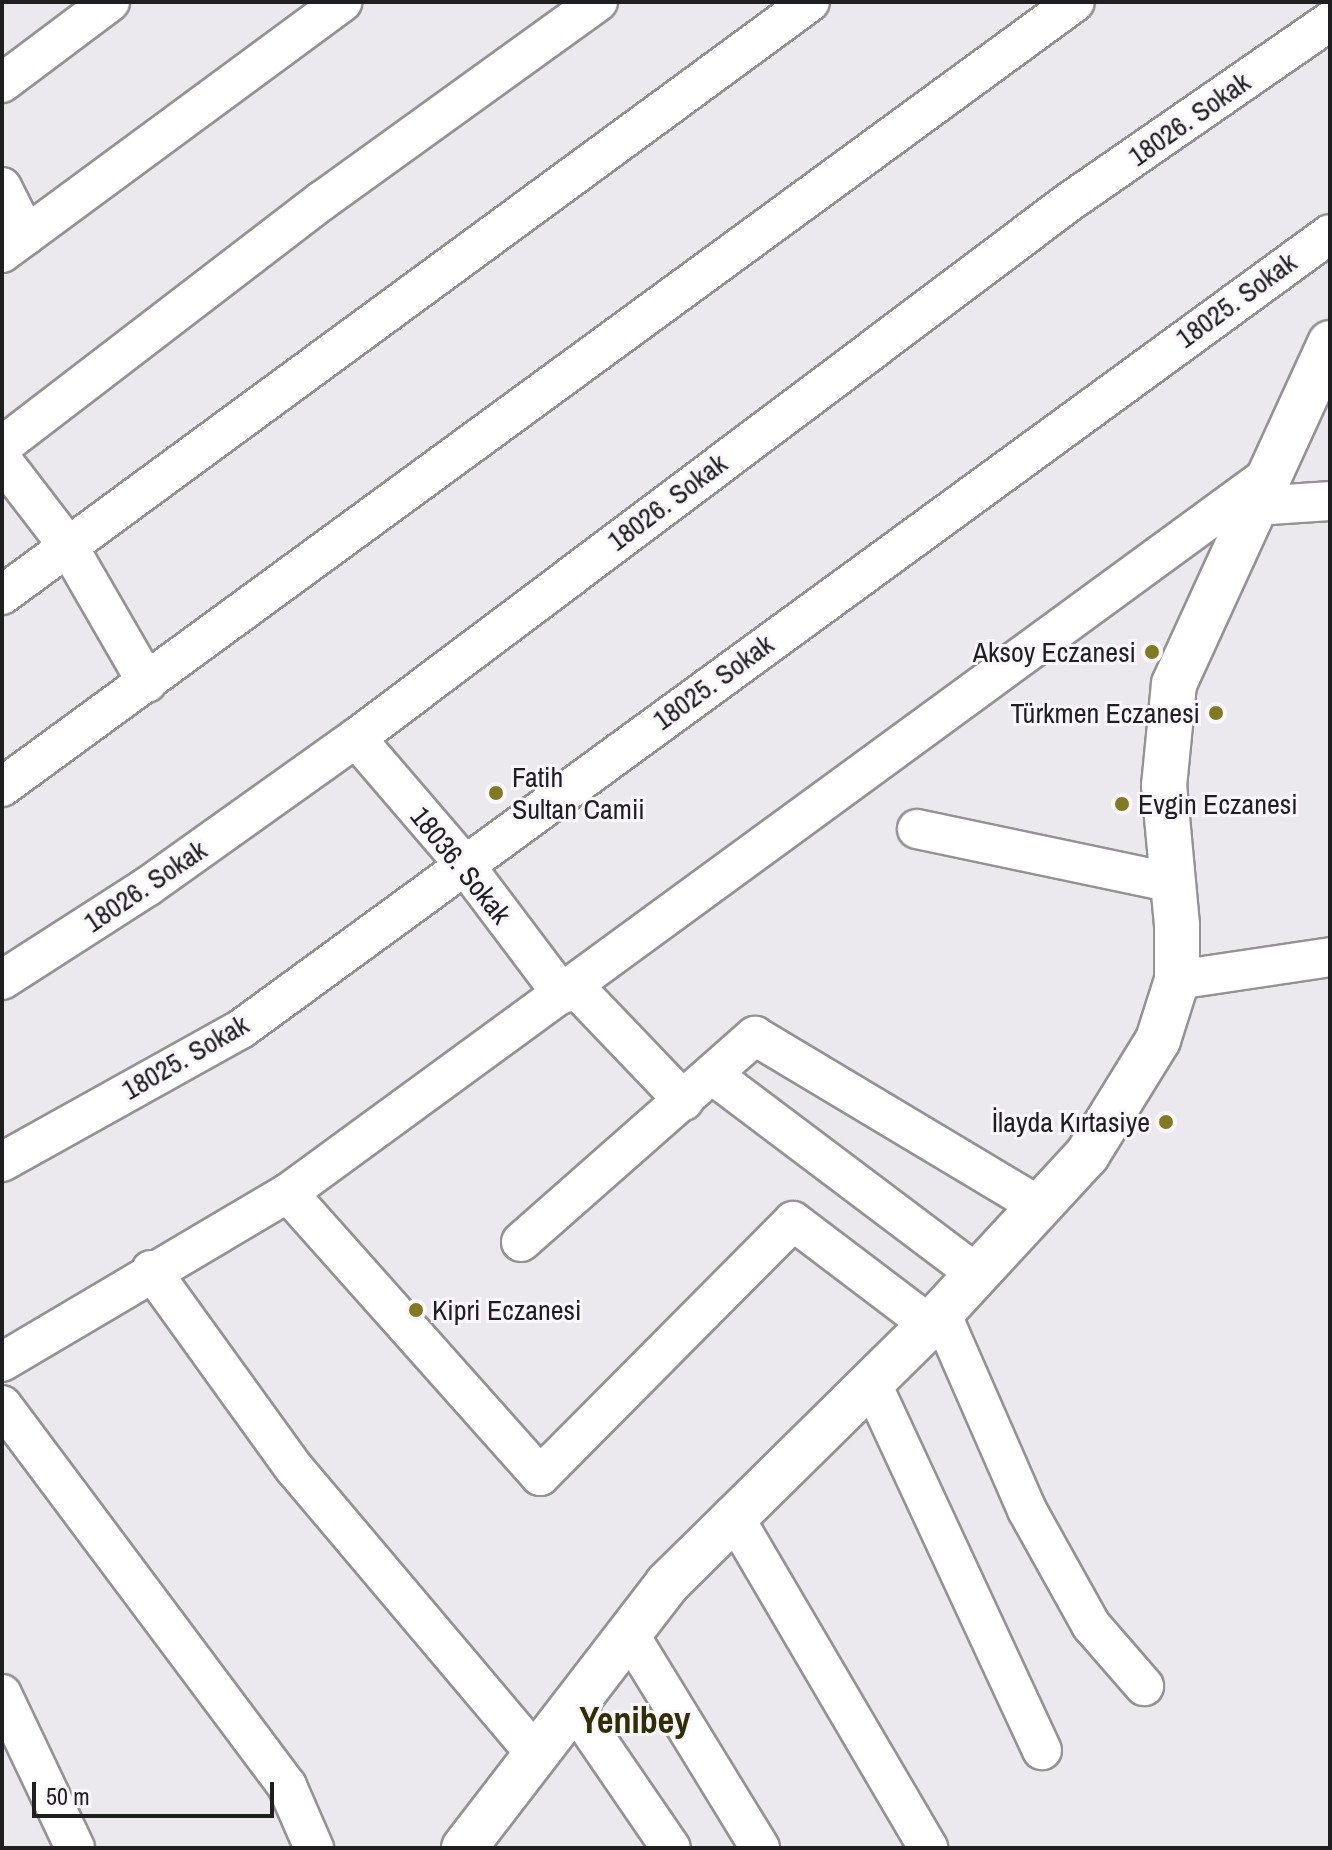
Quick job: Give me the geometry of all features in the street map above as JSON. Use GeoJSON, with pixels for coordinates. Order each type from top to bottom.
{"type":"FeatureCollection","features":[{"type":"Feature","properties":{"kind":"main road"},"geometry":{"type":"LineString","coordinates":[[464,1848],[667,1584],[733,1515],[936,1319],[975,1273],[1087,1155],[1151,1053],[1177,980],[1173,883],[1164,786],[1174,684],[1262,491],[1325,363]]}},
{"type":"Feature","properties":{"kind":"street"},"geometry":{"type":"LineString","coordinates":[[2,83],[110,2]]}},
{"type":"Feature","properties":{"kind":"street"},"geometry":{"type":"LineString","coordinates":[[2,187],[14,244],[342,2]]}},
{"type":"Feature","properties":{"kind":"street"},"geometry":{"type":"LineString","coordinates":[[2,446],[323,200],[598,2]]}},
{"type":"Feature","properties":{"kind":"street"},"geometry":{"type":"LineString","coordinates":[[2,595],[810,2]]}},
{"type":"Feature","properties":{"kind":"street"},"geometry":{"type":"LineString","coordinates":[[2,787],[1075,2]]}},
{"type":"Feature","properties":{"kind":"street","name":"18026. Sokak"},"geometry":{"type":"LineString","coordinates":[[2,980],[147,887],[356,738],[1056,211],[1330,21]]}},
{"type":"Feature","properties":{"kind":"street","name":"18025. Sokak"},"geometry":{"type":"LineString","coordinates":[[2,1162],[241,1029],[1330,234]]}},
{"type":"Feature","properties":{"kind":"street"},"geometry":{"type":"LineString","coordinates":[[2,460],[68,546],[147,683]]}},
{"type":"Feature","properties":{"kind":"street"},"geometry":{"type":"LineString","coordinates":[[2,1362],[151,1270],[288,1193],[1262,491],[1330,501]]}},
{"type":"Feature","properties":{"kind":"street","name":"18036. Sokak"},"geometry":{"type":"LineString","coordinates":[[356,738],[568,990],[684,1101]]}},
{"type":"Feature","properties":{"kind":"street"},"geometry":{"type":"LineString","coordinates":[[917,829],[1173,883]]}},
{"type":"Feature","properties":{"kind":"street"},"geometry":{"type":"LineString","coordinates":[[1177,980],[1330,957]]}},
{"type":"Feature","properties":{"kind":"street"},"geometry":{"type":"LineString","coordinates":[[521,1242],[714,1076],[755,1036],[1039,1206]]}},
{"type":"Feature","properties":{"kind":"street"},"geometry":{"type":"LineString","coordinates":[[714,1076],[975,1273]]}},
{"type":"Feature","properties":{"kind":"street"},"geometry":{"type":"LineString","coordinates":[[288,1193],[540,1476],[793,1221],[936,1319],[1027,1510],[1091,1625],[1144,1686]]}},
{"type":"Feature","properties":{"kind":"street"},"geometry":{"type":"LineString","coordinates":[[151,1270],[294,1468],[536,1754]]}},
{"type":"Feature","properties":{"kind":"street"},"geometry":{"type":"LineString","coordinates":[[871,1382],[1042,1750]]}},
{"type":"Feature","properties":{"kind":"street"},"geometry":{"type":"LineString","coordinates":[[2,1405],[287,1786],[314,1848]]}},
{"type":"Feature","properties":{"kind":"street"},"geometry":{"type":"LineString","coordinates":[[733,1515],[928,1848]]}},
{"type":"Feature","properties":{"kind":"street"},"geometry":{"type":"LineString","coordinates":[[629,1634],[760,1848]]}},
{"type":"Feature","properties":{"kind":"street"},"geometry":{"type":"LineString","coordinates":[[2,1694],[75,1848]]}},
{"type":"Feature","properties":{"kind":"street"},"geometry":{"type":"LineString","coordinates":[[573,1705],[671,1848]]}},
{"type":"Feature","properties":{"kind":"place","name":"Aksoy Eczanesi"},"geometry":{"type":"Point","coordinates":[1152,652]}},
{"type":"Feature","properties":{"kind":"place","name":"Türkmen Eczanesi"},"geometry":{"type":"Point","coordinates":[1216,713]}},
{"type":"Feature","properties":{"kind":"place","name":"Fatih Sultan Camii"},"geometry":{"type":"Point","coordinates":[496,793]}},
{"type":"Feature","properties":{"kind":"place","name":"Evgin Eczanesi"},"geometry":{"type":"Point","coordinates":[1122,804]}},
{"type":"Feature","properties":{"kind":"place","name":"İlayda Kırtasiye"},"geometry":{"type":"Point","coordinates":[1166,1122]}},
{"type":"Feature","properties":{"kind":"place","name":"Kipri Eczanesi"},"geometry":{"type":"Point","coordinates":[416,1310]}},
{"type":"Feature","properties":{"kind":"district","name":"Yenibey"},"geometry":{"type":"Point","coordinates":[635,1721]}}]}
